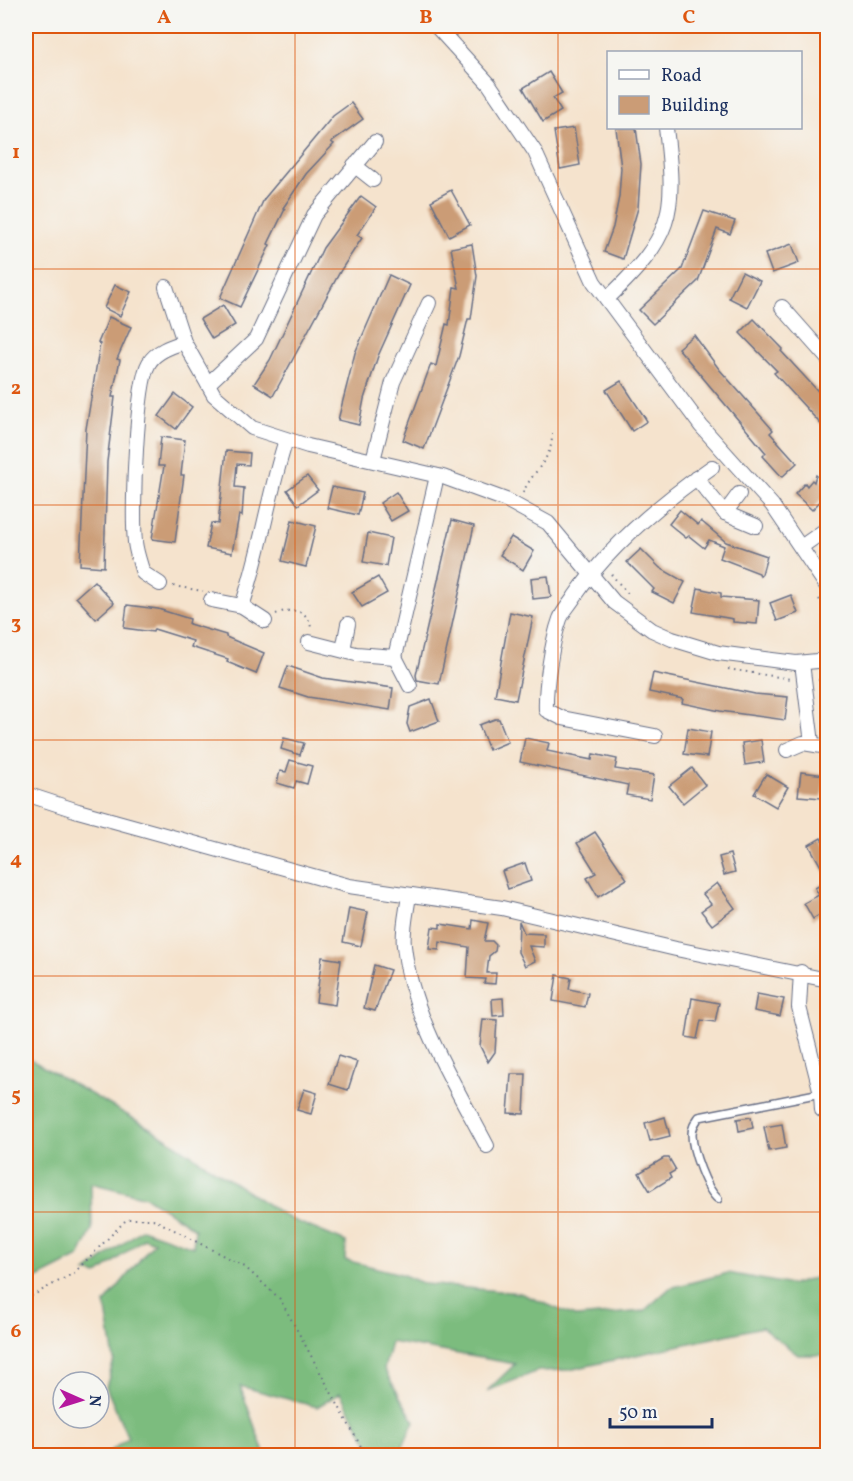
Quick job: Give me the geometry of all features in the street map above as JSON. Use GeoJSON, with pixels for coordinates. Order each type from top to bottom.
{"type":"FeatureCollection","features":[{"type":"Feature","properties":{"kind":"street"},"geometry":{"type":"LineString","coordinates":[[436,26],[489,84],[535,152],[594,282],[701,426],[772,505],[828,588]]}},
{"type":"Feature","properties":{"kind":"street"},"geometry":{"type":"LineString","coordinates":[[607,299],[644,263],[659,240],[669,211],[673,188],[666,129]]}},
{"type":"Feature","properties":{"kind":"street"},"geometry":{"type":"LineString","coordinates":[[208,384],[256,339],[314,215],[375,142]]}},
{"type":"Feature","properties":{"kind":"street"},"geometry":{"type":"LineString","coordinates":[[354,165],[374,180]]}},
{"type":"Feature","properties":{"kind":"street"},"geometry":{"type":"LineString","coordinates":[[166,287],[184,342],[214,395],[252,428],[286,440],[438,476],[506,500],[548,523],[589,575],[614,602],[652,630],[672,639],[718,653],[802,663],[828,660]]}},
{"type":"Feature","properties":{"kind":"street"},"geometry":{"type":"LineString","coordinates":[[373,460],[393,382],[429,303]]}},
{"type":"Feature","properties":{"kind":"street"},"geometry":{"type":"LineString","coordinates":[[782,307],[828,359]]}},
{"type":"Feature","properties":{"kind":"street"},"geometry":{"type":"LineString","coordinates":[[160,584],[143,573],[135,544],[134,498],[142,387],[149,362],[164,349],[184,342]]}},
{"type":"Feature","properties":{"kind":"street"},"geometry":{"type":"LineString","coordinates":[[242,606],[255,567],[274,476],[286,440]]}},
{"type":"Feature","properties":{"kind":"street"},"geometry":{"type":"LineString","coordinates":[[655,736],[562,718],[546,710],[545,694],[560,618],[589,575],[675,493],[712,467]]}},
{"type":"Feature","properties":{"kind":"street"},"geometry":{"type":"LineString","coordinates":[[410,686],[395,657],[438,476]]}},
{"type":"Feature","properties":{"kind":"street"},"geometry":{"type":"LineString","coordinates":[[696,478],[725,513],[756,526]]}},
{"type":"Feature","properties":{"kind":"street"},"geometry":{"type":"LineString","coordinates":[[725,513],[739,494]]}},
{"type":"Feature","properties":{"kind":"street"},"geometry":{"type":"LineString","coordinates":[[801,548],[828,528]]}},
{"type":"Feature","properties":{"kind":"street"},"geometry":{"type":"LineString","coordinates":[[211,600],[242,606],[264,621]]}},
{"type":"Feature","properties":{"kind":"street"},"geometry":{"type":"LineString","coordinates":[[343,650],[348,624]]}},
{"type":"Feature","properties":{"kind":"street"},"geometry":{"type":"LineString","coordinates":[[309,642],[343,650],[395,657]]}},
{"type":"Feature","properties":{"kind":"street"},"geometry":{"type":"LineString","coordinates":[[802,663],[812,743]]}},
{"type":"Feature","properties":{"kind":"street"},"geometry":{"type":"LineString","coordinates":[[787,750],[812,743],[828,747]]}},
{"type":"Feature","properties":{"kind":"street"},"geometry":{"type":"LineString","coordinates":[[26,794],[78,811],[349,886],[502,908],[676,949],[801,972],[828,980]]}},
{"type":"Feature","properties":{"kind":"street"},"geometry":{"type":"LineString","coordinates":[[409,895],[404,943],[411,987],[439,1053],[487,1146]]}},
{"type":"Feature","properties":{"kind":"street"},"geometry":{"type":"LineString","coordinates":[[801,972],[799,1007],[821,1093],[822,1110]]}},
{"type":"Feature","properties":{"kind":"lane"},"geometry":{"type":"LineString","coordinates":[[718,1199],[708,1191],[692,1136],[693,1125],[699,1118],[821,1093]]}},
{"type":"Feature","properties":{"kind":"path"},"geometry":{"type":"LineString","coordinates":[[523,493],[527,482],[546,459],[552,434]]}},
{"type":"Feature","properties":{"kind":"path"},"geometry":{"type":"LineString","coordinates":[[160,584],[209,591],[211,600]]}},
{"type":"Feature","properties":{"kind":"path"},"geometry":{"type":"LineString","coordinates":[[264,621],[282,611],[302,612],[311,624],[309,642]]}},
{"type":"Feature","properties":{"kind":"path"},"geometry":{"type":"LineString","coordinates":[[26,1299],[74,1273],[128,1220],[153,1219],[245,1267],[280,1299],[366,1455]]}},
{"type":"Feature","properties":{"kind":"green space"},"geometry":{"type":"Polygon","coordinates":[[[26,1057],[155,1131],[288,1218],[346,1242],[345,1260],[401,1274],[425,1284],[520,1293],[577,1317],[644,1311],[670,1288],[728,1273],[792,1285],[827,1274],[827,1355],[798,1355],[762,1327],[569,1370],[538,1371],[487,1391],[515,1364],[391,1342],[384,1369],[414,1421],[399,1455],[375,1455],[340,1393],[317,1407],[240,1386],[265,1455],[105,1455],[128,1438],[111,1399],[111,1370],[114,1360],[105,1303],[154,1242],[144,1238],[97,1275],[86,1272],[142,1229],[193,1247],[195,1229],[146,1197],[91,1183],[92,1230],[79,1257],[26,1284],[26,1057]]]}},
{"type":"Feature","properties":{"kind":"building"},"geometry":{"type":"Polygon","coordinates":[[[549,72],[562,93],[553,98],[561,111],[543,122],[523,88],[549,72]]]}},
{"type":"Feature","properties":{"kind":"building"},"geometry":{"type":"Polygon","coordinates":[[[351,103],[363,119],[331,142],[334,144],[306,174],[283,208],[285,209],[268,244],[270,245],[240,307],[220,298],[264,199],[333,116],[351,103]]]}},
{"type":"Feature","properties":{"kind":"building"},"geometry":{"type":"Polygon","coordinates":[[[574,128],[580,165],[560,169],[554,131],[574,128]]]}},
{"type":"Feature","properties":{"kind":"building"},"geometry":{"type":"Polygon","coordinates":[[[616,129],[636,129],[641,164],[638,208],[623,259],[604,252],[613,227],[619,197],[621,168],[616,129]]]}},
{"type":"Feature","properties":{"kind":"building"},"geometry":{"type":"Polygon","coordinates":[[[451,190],[470,225],[449,236],[431,201],[451,190]]]}},
{"type":"Feature","properties":{"kind":"building"},"geometry":{"type":"Polygon","coordinates":[[[361,196],[376,207],[357,235],[362,238],[341,270],[273,396],[254,384],[270,360],[323,248],[361,196]]]}},
{"type":"Feature","properties":{"kind":"building"},"geometry":{"type":"Polygon","coordinates":[[[704,211],[735,221],[730,234],[717,229],[698,281],[653,324],[639,310],[682,269],[704,211]]]}},
{"type":"Feature","properties":{"kind":"building"},"geometry":{"type":"Polygon","coordinates":[[[472,244],[477,276],[471,319],[468,319],[459,356],[424,449],[403,440],[431,364],[436,366],[446,324],[449,325],[454,287],[459,288],[451,248],[472,244]]]}},
{"type":"Feature","properties":{"kind":"building"},"geometry":{"type":"Polygon","coordinates":[[[792,244],[799,263],[772,273],[765,254],[792,244]]]}},
{"type":"Feature","properties":{"kind":"building"},"geometry":{"type":"Polygon","coordinates":[[[742,272],[760,281],[747,307],[729,298],[742,272]]]}},
{"type":"Feature","properties":{"kind":"building"},"geometry":{"type":"Polygon","coordinates":[[[389,275],[410,285],[378,356],[364,399],[359,425],[338,420],[355,353],[389,275]]]}},
{"type":"Feature","properties":{"kind":"building"},"geometry":{"type":"Polygon","coordinates":[[[115,285],[131,292],[120,316],[104,308],[115,285]]]}},
{"type":"Feature","properties":{"kind":"building"},"geometry":{"type":"Polygon","coordinates":[[[223,305],[235,325],[212,339],[200,319],[223,305]]]}},
{"type":"Feature","properties":{"kind":"building"},"geometry":{"type":"Polygon","coordinates":[[[109,317],[131,327],[117,359],[120,360],[112,397],[115,397],[107,462],[104,567],[80,565],[86,429],[100,344],[98,343],[109,317]]]}},
{"type":"Feature","properties":{"kind":"building"},"geometry":{"type":"Polygon","coordinates":[[[754,319],[828,402],[828,432],[774,373],[777,371],[740,333],[754,319]]]}},
{"type":"Feature","properties":{"kind":"building"},"geometry":{"type":"Polygon","coordinates":[[[694,335],[719,369],[773,430],[770,433],[797,463],[782,477],[763,456],[766,453],[678,348],[694,335]]]}},
{"type":"Feature","properties":{"kind":"building"},"geometry":{"type":"Polygon","coordinates":[[[621,381],[647,421],[632,431],[606,390],[621,381]]]}},
{"type":"Feature","properties":{"kind":"building"},"geometry":{"type":"Polygon","coordinates":[[[175,394],[192,407],[176,429],[159,416],[175,394]]]}},
{"type":"Feature","properties":{"kind":"building"},"geometry":{"type":"Polygon","coordinates":[[[161,437],[185,440],[181,475],[184,475],[175,542],[152,539],[164,466],[158,466],[161,437]]]}},
{"type":"Feature","properties":{"kind":"building"},"geometry":{"type":"Polygon","coordinates":[[[226,451],[250,453],[249,465],[237,464],[235,487],[244,488],[242,516],[239,515],[232,553],[206,548],[211,523],[218,524],[226,451]]]}},
{"type":"Feature","properties":{"kind":"building"},"geometry":{"type":"Polygon","coordinates":[[[816,475],[828,485],[828,493],[812,510],[795,494],[805,483],[807,486],[812,480],[814,482],[816,475]]]}},
{"type":"Feature","properties":{"kind":"building"},"geometry":{"type":"Polygon","coordinates":[[[307,476],[318,490],[298,505],[287,490],[307,476]]]}},
{"type":"Feature","properties":{"kind":"building"},"geometry":{"type":"Polygon","coordinates":[[[332,487],[363,493],[358,515],[327,508],[332,487]]]}},
{"type":"Feature","properties":{"kind":"building"},"geometry":{"type":"Polygon","coordinates":[[[396,492],[408,511],[391,521],[380,503],[396,492]]]}},
{"type":"Feature","properties":{"kind":"building"},"geometry":{"type":"Polygon","coordinates":[[[680,510],[698,525],[701,521],[726,542],[767,556],[762,574],[760,576],[759,573],[720,558],[724,546],[709,540],[704,548],[689,536],[686,538],[669,524],[680,510]]]}},
{"type":"Feature","properties":{"kind":"building"},"geometry":{"type":"Polygon","coordinates":[[[292,520],[316,526],[306,567],[282,561],[292,520]]]}},
{"type":"Feature","properties":{"kind":"building"},"geometry":{"type":"Polygon","coordinates":[[[452,520],[474,526],[439,684],[417,680],[416,675],[452,520]]]}},
{"type":"Feature","properties":{"kind":"building"},"geometry":{"type":"Polygon","coordinates":[[[368,533],[391,538],[386,566],[363,562],[368,533]]]}},
{"type":"Feature","properties":{"kind":"building"},"geometry":{"type":"Polygon","coordinates":[[[511,537],[534,551],[523,570],[500,555],[511,537]]]}},
{"type":"Feature","properties":{"kind":"building"},"geometry":{"type":"Polygon","coordinates":[[[641,549],[660,568],[685,582],[674,603],[652,592],[654,589],[627,562],[641,549]]]}},
{"type":"Feature","properties":{"kind":"building"},"geometry":{"type":"Polygon","coordinates":[[[548,576],[551,597],[533,599],[531,578],[548,576]]]}},
{"type":"Feature","properties":{"kind":"building"},"geometry":{"type":"Polygon","coordinates":[[[378,577],[387,593],[362,607],[352,592],[378,577]]]}},
{"type":"Feature","properties":{"kind":"building"},"geometry":{"type":"Polygon","coordinates":[[[94,581],[114,603],[96,619],[76,597],[94,581]]]}},
{"type":"Feature","properties":{"kind":"building"},"geometry":{"type":"Polygon","coordinates":[[[698,588],[721,593],[721,597],[759,600],[757,624],[733,622],[733,619],[693,612],[698,588]]]}},
{"type":"Feature","properties":{"kind":"building"},"geometry":{"type":"Polygon","coordinates":[[[791,595],[798,613],[777,621],[770,603],[791,595]]]}},
{"type":"Feature","properties":{"kind":"building"},"geometry":{"type":"Polygon","coordinates":[[[127,605],[158,609],[190,619],[189,624],[226,635],[226,637],[264,653],[256,674],[227,662],[228,659],[191,647],[193,641],[154,629],[153,632],[124,628],[127,605]]]}},
{"type":"Feature","properties":{"kind":"building"},"geometry":{"type":"Polygon","coordinates":[[[510,612],[533,617],[516,700],[495,696],[510,612]]]}},
{"type":"Feature","properties":{"kind":"building"},"geometry":{"type":"Polygon","coordinates":[[[288,666],[323,678],[393,688],[390,710],[308,697],[280,688],[288,666]]]}},
{"type":"Feature","properties":{"kind":"building"},"geometry":{"type":"Polygon","coordinates":[[[653,673],[755,694],[788,697],[785,720],[720,711],[682,703],[683,699],[649,692],[653,673]]]}},
{"type":"Feature","properties":{"kind":"building"},"geometry":{"type":"Polygon","coordinates":[[[431,699],[439,721],[410,732],[407,724],[410,707],[431,699]]]}},
{"type":"Feature","properties":{"kind":"building"},"geometry":{"type":"Polygon","coordinates":[[[499,719],[508,742],[489,750],[479,725],[499,719]]]}},
{"type":"Feature","properties":{"kind":"building"},"geometry":{"type":"Polygon","coordinates":[[[688,728],[711,732],[707,757],[684,754],[688,728]]]}},
{"type":"Feature","properties":{"kind":"building"},"geometry":{"type":"Polygon","coordinates":[[[284,738],[304,743],[300,755],[281,749],[284,738]]]}},
{"type":"Feature","properties":{"kind":"building"},"geometry":{"type":"Polygon","coordinates":[[[525,738],[549,743],[547,751],[592,760],[593,754],[617,759],[615,769],[654,775],[650,799],[626,795],[628,785],[520,762],[525,738]]]}},
{"type":"Feature","properties":{"kind":"building"},"geometry":{"type":"Polygon","coordinates":[[[761,740],[764,762],[745,765],[742,743],[761,740]]]}},
{"type":"Feature","properties":{"kind":"building"},"geometry":{"type":"Polygon","coordinates":[[[290,760],[312,766],[307,784],[296,781],[294,788],[277,783],[280,771],[286,772],[290,760]]]}},
{"type":"Feature","properties":{"kind":"building"},"geometry":{"type":"Polygon","coordinates":[[[692,768],[705,785],[683,803],[669,786],[692,768]]]}},
{"type":"Feature","properties":{"kind":"building"},"geometry":{"type":"Polygon","coordinates":[[[801,772],[825,775],[822,798],[798,796],[801,772]]]}},
{"type":"Feature","properties":{"kind":"building"},"geometry":{"type":"Polygon","coordinates":[[[766,774],[788,787],[776,807],[754,794],[766,774]]]}},
{"type":"Feature","properties":{"kind":"building"},"geometry":{"type":"Polygon","coordinates":[[[595,832],[627,879],[598,897],[587,878],[596,873],[577,843],[595,832]]]}},
{"type":"Feature","properties":{"kind":"building"},"geometry":{"type":"Polygon","coordinates":[[[821,838],[828,850],[828,879],[809,845],[821,838]]]}},
{"type":"Feature","properties":{"kind":"building"},"geometry":{"type":"Polygon","coordinates":[[[730,854],[735,872],[724,875],[719,857],[730,854]]]}},
{"type":"Feature","properties":{"kind":"building"},"geometry":{"type":"Polygon","coordinates":[[[525,863],[531,881],[508,889],[502,871],[525,863]]]}},
{"type":"Feature","properties":{"kind":"building"},"geometry":{"type":"Polygon","coordinates":[[[717,883],[735,908],[712,925],[701,911],[711,904],[703,894],[717,883]]]}},
{"type":"Feature","properties":{"kind":"building"},"geometry":{"type":"Polygon","coordinates":[[[824,883],[828,888],[828,910],[813,919],[804,903],[819,895],[815,888],[824,883]]]}},
{"type":"Feature","properties":{"kind":"building"},"geometry":{"type":"Polygon","coordinates":[[[349,908],[368,912],[361,946],[343,942],[349,908]]]}},
{"type":"Feature","properties":{"kind":"building"},"geometry":{"type":"Polygon","coordinates":[[[473,920],[488,923],[484,941],[492,941],[496,945],[495,951],[489,956],[487,973],[496,973],[495,984],[484,983],[485,979],[467,978],[469,947],[440,942],[439,950],[429,949],[432,927],[440,928],[440,924],[472,929],[473,920]]]}},
{"type":"Feature","properties":{"kind":"building"},"geometry":{"type":"Polygon","coordinates":[[[519,921],[524,933],[544,934],[544,947],[529,946],[535,961],[525,966],[518,952],[519,921]]]}},
{"type":"Feature","properties":{"kind":"building"},"geometry":{"type":"Polygon","coordinates":[[[322,957],[341,960],[335,1005],[316,1002],[322,957]]]}},
{"type":"Feature","properties":{"kind":"building"},"geometry":{"type":"Polygon","coordinates":[[[374,965],[390,970],[375,1011],[364,1008],[374,965]]]}},
{"type":"Feature","properties":{"kind":"building"},"geometry":{"type":"Polygon","coordinates":[[[557,975],[571,978],[569,989],[588,993],[585,1007],[553,1001],[557,975]]]}},
{"type":"Feature","properties":{"kind":"building"},"geometry":{"type":"Polygon","coordinates":[[[757,994],[784,999],[780,1016],[754,1011],[757,994]]]}},
{"type":"Feature","properties":{"kind":"building"},"geometry":{"type":"Polygon","coordinates":[[[503,998],[504,1015],[493,1016],[492,999],[503,998]]]}},
{"type":"Feature","properties":{"kind":"building"},"geometry":{"type":"Polygon","coordinates":[[[692,998],[719,1003],[715,1022],[701,1020],[697,1039],[686,1037],[692,998]]]}},
{"type":"Feature","properties":{"kind":"building"},"geometry":{"type":"Polygon","coordinates":[[[483,1019],[497,1020],[495,1052],[488,1062],[480,1046],[483,1019]]]}},
{"type":"Feature","properties":{"kind":"building"},"geometry":{"type":"Polygon","coordinates":[[[338,1056],[357,1062],[348,1090],[329,1084],[338,1056]]]}},
{"type":"Feature","properties":{"kind":"building"},"geometry":{"type":"Polygon","coordinates":[[[511,1074],[526,1074],[524,1114],[508,1113],[511,1074]]]}},
{"type":"Feature","properties":{"kind":"building"},"geometry":{"type":"Polygon","coordinates":[[[304,1089],[317,1093],[311,1114],[297,1110],[304,1089]]]}},
{"type":"Feature","properties":{"kind":"building"},"geometry":{"type":"Polygon","coordinates":[[[665,1117],[670,1136],[650,1141],[645,1123],[665,1117]]]}},
{"type":"Feature","properties":{"kind":"building"},"geometry":{"type":"Polygon","coordinates":[[[751,1117],[753,1128],[739,1131],[737,1119],[751,1117]]]}},
{"type":"Feature","properties":{"kind":"building"},"geometry":{"type":"Polygon","coordinates":[[[782,1124],[786,1148],[769,1151],[764,1127],[782,1124]]]}},
{"type":"Feature","properties":{"kind":"building"},"geometry":{"type":"Polygon","coordinates":[[[664,1158],[669,1158],[676,1170],[669,1174],[671,1178],[650,1191],[639,1173],[664,1158]]]}}]}
